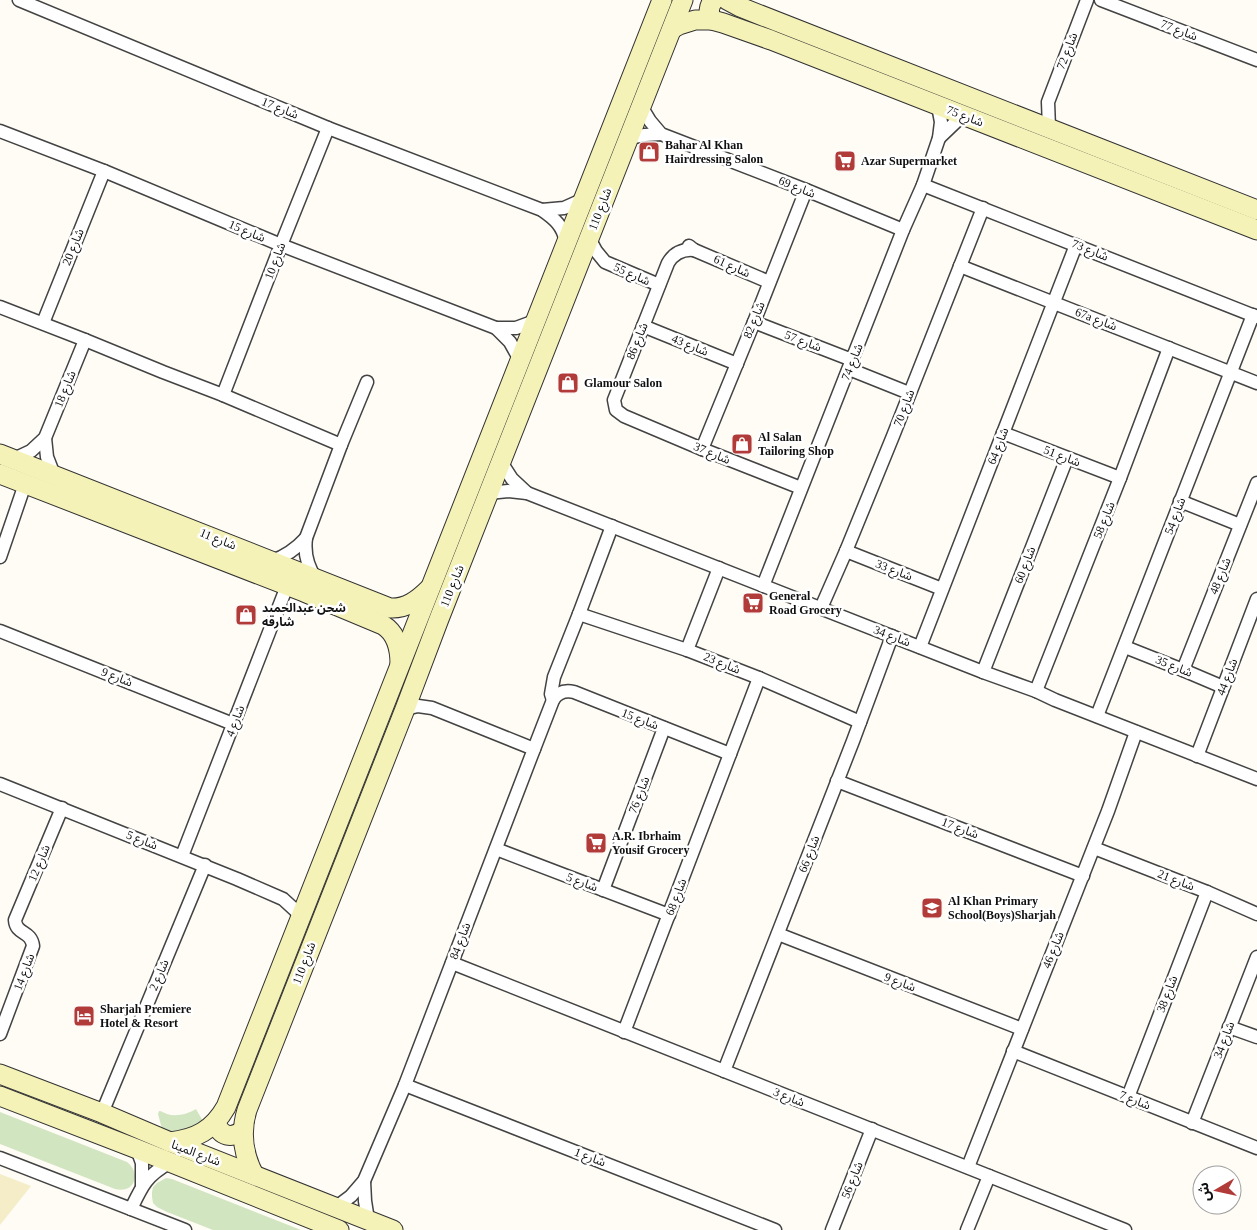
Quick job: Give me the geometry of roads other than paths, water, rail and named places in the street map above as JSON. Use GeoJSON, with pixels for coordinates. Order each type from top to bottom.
{"type":"FeatureCollection","features":[{"type":"Feature","properties":{"kind":"main road","name":"شارع 110"},"geometry":{"type":"LineString","coordinates":[[170,1142],[191,1138],[208,1129],[216,1122],[226,1107],[662,0]]}},
{"type":"Feature","properties":{"kind":"main road","name":"شارع 110"},"geometry":{"type":"LineString","coordinates":[[254,1175],[244,1149],[243,1130],[250,1102],[683,0]]}},
{"type":"Feature","properties":{"kind":"main road"},"geometry":{"type":"LineString","coordinates":[[712,20],[709,9],[714,0]]}},
{"type":"Feature","properties":{"kind":"main road","name":"شارع 75"},"geometry":{"type":"LineString","coordinates":[[727,0],[740,7],[1257,210]]}},
{"type":"Feature","properties":{"kind":"main road","name":"شارع 75"},"geometry":{"type":"LineString","coordinates":[[672,29],[695,20],[712,20],[771,40],[1257,230]]}},
{"type":"Feature","properties":{"kind":"main road"},"geometry":{"type":"LineString","coordinates":[[1005,131],[1015,128],[1040,134],[1046,132],[1049,128]]}},
{"type":"Feature","properties":{"kind":"main road","name":"شارع 11"},"geometry":{"type":"LineString","coordinates":[[7,456],[384,606],[402,608],[413,602],[431,586]]}},
{"type":"Feature","properties":{"kind":"main road","name":"شارع 11"},"geometry":{"type":"LineString","coordinates":[[0,474],[287,586],[386,627],[397,641],[400,665]]}},
{"type":"Feature","properties":{"kind":"main road"},"geometry":{"type":"LineString","coordinates":[[159,536],[171,532],[206,544],[216,543],[221,540]]}},
{"type":"Feature","properties":{"kind":"main road"},"geometry":{"type":"LineString","coordinates":[[431,586],[437,585],[441,589],[435,609],[436,616],[439,619]]}},
{"type":"Feature","properties":{"kind":"main road"},"geometry":{"type":"LineString","coordinates":[[367,804],[362,800],[359,793],[375,752],[374,733]]}},
{"type":"Feature","properties":{"kind":"main road","name":"شارع المينا"},"geometry":{"type":"LineString","coordinates":[[0,1074],[335,1208],[366,1225],[390,1229]]}},
{"type":"Feature","properties":{"kind":"main road","name":"شارع المينا"},"geometry":{"type":"LineString","coordinates":[[0,1096],[335,1228]]}},
{"type":"Feature","properties":{"kind":"main road"},"geometry":{"type":"LineString","coordinates":[[49,1115],[53,1109],[60,1107],[105,1124],[111,1125],[121,1122]]}},
{"type":"Feature","properties":{"kind":"main road"},"geometry":{"type":"LineString","coordinates":[[216,1122],[220,1131],[225,1134],[235,1135],[243,1130]]}},
{"type":"Feature","properties":{"kind":"main road"},"geometry":{"type":"LineString","coordinates":[[335,1228],[339,1224],[366,1225]]}},
{"type":"Feature","properties":{"kind":"street","name":"شارع 17"},"geometry":{"type":"LineString","coordinates":[[19,0],[328,128],[542,210],[558,222],[565,235],[566,242]]}},
{"type":"Feature","properties":{"kind":"street","name":"شارع 72"},"geometry":{"type":"LineString","coordinates":[[1049,128],[1048,102],[1087,0]]}},
{"type":"Feature","properties":{"kind":"street","name":"شارع 77"},"geometry":{"type":"LineString","coordinates":[[1102,0],[1257,60]]}},
{"type":"Feature","properties":{"kind":"street"},"geometry":{"type":"LineString","coordinates":[[1024,118],[1037,112],[1048,102]]}},
{"type":"Feature","properties":{"kind":"street","name":"شارع 69"},"geometry":{"type":"LineString","coordinates":[[641,106],[650,121],[662,134]]}},
{"type":"Feature","properties":{"kind":"street","name":"شارع 74"},"geometry":{"type":"LineString","coordinates":[[763,586],[922,185],[939,138],[941,122],[938,106]]}},
{"type":"Feature","properties":{"kind":"street","name":"شارع 74"},"geometry":{"type":"LineString","coordinates":[[939,138],[963,115]]}},
{"type":"Feature","properties":{"kind":"street","name":"شارع 10"},"geometry":{"type":"LineString","coordinates":[[223,395],[328,128]]}},
{"type":"Feature","properties":{"kind":"street","name":"شارع 15"},"geometry":{"type":"LineString","coordinates":[[0,131],[104,171],[281,245],[496,328],[516,328],[535,322]]}},
{"type":"Feature","properties":{"kind":"street","name":"شارع 69"},"geometry":{"type":"LineString","coordinates":[[628,138],[662,134],[903,230]]}},
{"type":"Feature","properties":{"kind":"street","name":"شارع 20"},"geometry":{"type":"LineString","coordinates":[[43,323],[104,171]]}},
{"type":"Feature","properties":{"kind":"street","name":"شارع 73"},"geometry":{"type":"LineString","coordinates":[[922,185],[1255,316]]}},
{"type":"Feature","properties":{"kind":"street","name":"شارع 82"},"geometry":{"type":"LineString","coordinates":[[702,449],[806,190]]}},
{"type":"Feature","properties":{"kind":"street","name":"شارع 17"},"geometry":{"type":"LineString","coordinates":[[542,210],[564,208],[584,199]]}},
{"type":"Feature","properties":{"kind":"street","name":"شارع 70"},"geometry":{"type":"LineString","coordinates":[[822,608],[983,208]]}},
{"type":"Feature","properties":{"kind":"street","name":"شارع 55"},"geometry":{"type":"LineString","coordinates":[[589,238],[605,262],[659,286]]}},
{"type":"Feature","properties":{"kind":"street","name":"شارع 64"},"geometry":{"type":"LineString","coordinates":[[920,647],[1076,245]]}},
{"type":"Feature","properties":{"kind":"street","name":"شارع 61"},"geometry":{"type":"LineString","coordinates":[[694,250],[769,282]]}},
{"type":"Feature","properties":{"kind":"street","name":"شارع 86"},"geometry":{"type":"LineString","coordinates":[[624,416],[616,410],[614,400],[668,263],[673,256],[681,251],[694,250]]}},
{"type":"Feature","properties":{"kind":"street","name":"شارع 55"},"geometry":{"type":"LineString","coordinates":[[578,266],[605,262]]}},
{"type":"Feature","properties":{"kind":"street","name":"67a شارع"},"geometry":{"type":"LineString","coordinates":[[960,266],[1231,372]]}},
{"type":"Feature","properties":{"kind":"street"},"geometry":{"type":"LineString","coordinates":[[0,307],[341,444]]}},
{"type":"Feature","properties":{"kind":"street","name":"شارع 54"},"geometry":{"type":"LineString","coordinates":[[1097,716],[1231,372],[1255,316]]}},
{"type":"Feature","properties":{"kind":"street","name":"شارع 57"},"geometry":{"type":"LineString","coordinates":[[754,322],[909,393]]}},
{"type":"Feature","properties":{"kind":"street","name":"شارع 43"},"geometry":{"type":"LineString","coordinates":[[643,326],[736,364]]}},
{"type":"Feature","properties":{"kind":"street","name":"شارع 15"},"geometry":{"type":"LineString","coordinates":[[496,328],[510,342],[520,360]]}},
{"type":"Feature","properties":{"kind":"street","name":"شارع 18"},"geometry":{"type":"LineString","coordinates":[[45,438],[85,340]]}},
{"type":"Feature","properties":{"kind":"street","name":"شارع 58"},"geometry":{"type":"LineString","coordinates":[[1036,692],[1170,348]]}},
{"type":"Feature","properties":{"kind":"street"},"geometry":{"type":"LineString","coordinates":[[1231,372],[1257,383]]}},
{"type":"Feature","properties":{"kind":"street"},"geometry":{"type":"LineString","coordinates":[[316,579],[306,559],[306,538],[366,382]]}},
{"type":"Feature","properties":{"kind":"street","name":"شارع 37"},"geometry":{"type":"LineString","coordinates":[[624,416],[801,488]]}},
{"type":"Feature","properties":{"kind":"street","name":"شارع 51"},"geometry":{"type":"LineString","coordinates":[[1003,433],[1120,478]]}},
{"type":"Feature","properties":{"kind":"street"},"geometry":{"type":"LineString","coordinates":[[7,456],[31,450],[45,438]]}},
{"type":"Feature","properties":{"kind":"street"},"geometry":{"type":"LineString","coordinates":[[45,438],[47,457],[54,475]]}},
{"type":"Feature","properties":{"kind":"street","name":"شارع 60"},"geometry":{"type":"LineString","coordinates":[[983,672],[1067,458]]}},
{"type":"Feature","properties":{"kind":"street","name":"شارع 34"},"geometry":{"type":"LineString","coordinates":[[501,462],[512,479],[527,493]]}},
{"type":"Feature","properties":{"kind":"street","name":"شارع 48"},"geometry":{"type":"LineString","coordinates":[[1183,670],[1257,483]]}},
{"type":"Feature","properties":{"kind":"street"},"geometry":{"type":"LineString","coordinates":[[0,557],[25,484]]}},
{"type":"Feature","properties":{"kind":"street","name":"شارع 34"},"geometry":{"type":"LineString","coordinates":[[489,493],[508,491],[527,493],[1257,779]]}},
{"type":"Feature","properties":{"kind":"street"},"geometry":{"type":"LineString","coordinates":[[1180,502],[1240,525]]}},
{"type":"Feature","properties":{"kind":"street","name":"شارع 84"},"geometry":{"type":"LineString","coordinates":[[335,1208],[351,1196],[364,1180],[405,1085],[553,700],[551,694],[554,676],[612,526]]}},
{"type":"Feature","properties":{"kind":"street"},"geometry":{"type":"LineString","coordinates":[[272,561],[294,550],[306,538]]}},
{"type":"Feature","properties":{"kind":"street","name":"شارع 33"},"geometry":{"type":"LineString","coordinates":[[846,551],[942,588]]}},
{"type":"Feature","properties":{"kind":"street"},"geometry":{"type":"LineString","coordinates":[[687,650],[719,568]]}},
{"type":"Feature","properties":{"kind":"street","name":"شارع 4"},"geometry":{"type":"LineString","coordinates":[[182,856],[287,586]]}},
{"type":"Feature","properties":{"kind":"street","name":"شارع 44"},"geometry":{"type":"LineString","coordinates":[[1197,756],[1257,599]]}},
{"type":"Feature","properties":{"kind":"street","name":"شارع 23"},"geometry":{"type":"LineString","coordinates":[[579,614],[687,650],[759,678],[860,722]]}},
{"type":"Feature","properties":{"kind":"street","name":"شارع 9"},"geometry":{"type":"LineString","coordinates":[[0,631],[233,724]]}},
{"type":"Feature","properties":{"kind":"street","name":"شارع 66"},"geometry":{"type":"LineString","coordinates":[[724,1071],[892,636]]}},
{"type":"Feature","properties":{"kind":"street","name":"شارع 35"},"geometry":{"type":"LineString","coordinates":[[1124,647],[1223,687]]}},
{"type":"Feature","properties":{"kind":"street","name":"شارع 68"},"geometry":{"type":"LineString","coordinates":[[624,1032],[759,678]]}},
{"type":"Feature","properties":{"kind":"street"},"geometry":{"type":"LineString","coordinates":[[414,685],[421,698],[432,708]]}},
{"type":"Feature","properties":{"kind":"street","name":"شارع 15"},"geometry":{"type":"LineString","coordinates":[[553,700],[559,693],[569,691],[730,754]]}},
{"type":"Feature","properties":{"kind":"street"},"geometry":{"type":"LineString","coordinates":[[404,709],[418,706],[432,708],[534,749]]}},
{"type":"Feature","properties":{"kind":"street","name":"شارع 76"},"geometry":{"type":"LineString","coordinates":[[603,890],[664,728]]}},
{"type":"Feature","properties":{"kind":"street","name":"شارع 46"},"geometry":{"type":"LineString","coordinates":[[968,1167],[1108,812],[1136,732]]}},
{"type":"Feature","properties":{"kind":"street","name":"شارع 17"},"geometry":{"type":"LineString","coordinates":[[837,781],[1083,876]]}},
{"type":"Feature","properties":{"kind":"street","name":"شارع 5"},"geometry":{"type":"LineString","coordinates":[[0,784],[205,865],[283,899],[301,918]]}},
{"type":"Feature","properties":{"kind":"street","name":"شارع 12"},"geometry":{"type":"LineString","coordinates":[[16,916],[62,808]]}},
{"type":"Feature","properties":{"kind":"street","name":"شارع 21"},"geometry":{"type":"LineString","coordinates":[[1094,848],[1207,892],[1257,914]]}},
{"type":"Feature","properties":{"kind":"street","name":"شارع 5"},"geometry":{"type":"LineString","coordinates":[[496,849],[669,915]]}},
{"type":"Feature","properties":{"kind":"street","name":"شارع 2"},"geometry":{"type":"LineString","coordinates":[[102,1114],[205,865]]}},
{"type":"Feature","properties":{"kind":"street","name":"شارع 38"},"geometry":{"type":"LineString","coordinates":[[1128,1097],[1207,892]]}},
{"type":"Feature","properties":{"kind":"street"},"geometry":{"type":"LineString","coordinates":[[283,899],[310,894]]}},
{"type":"Feature","properties":{"kind":"street","name":"شارع 14"},"geometry":{"type":"LineString","coordinates":[[0,1034],[33,946],[29,936],[16,926],[16,916]]}},
{"type":"Feature","properties":{"kind":"street","name":"شارع 9"},"geometry":{"type":"LineString","coordinates":[[778,934],[1022,1029]]}},
{"type":"Feature","properties":{"kind":"street","name":"شارع 34"},"geometry":{"type":"LineString","coordinates":[[1192,1122],[1257,957]]}},
{"type":"Feature","properties":{"kind":"street","name":"شارع 3"},"geometry":{"type":"LineString","coordinates":[[452,963],[1125,1230]]}},
{"type":"Feature","properties":{"kind":"street"},"geometry":{"type":"LineString","coordinates":[[1229,1027],[1257,1037]]}},
{"type":"Feature","properties":{"kind":"street","name":"شارع 7"},"geometry":{"type":"LineString","coordinates":[[1014,1051],[1257,1148]]}},
{"type":"Feature","properties":{"kind":"street","name":"شارع 1"},"geometry":{"type":"LineString","coordinates":[[405,1085],[775,1230]]}},
{"type":"Feature","properties":{"kind":"street","name":"شارع 56"},"geometry":{"type":"LineString","coordinates":[[832,1230],[872,1129]]}},
{"type":"Feature","properties":{"kind":"street"},"geometry":{"type":"LineString","coordinates":[[131,1209],[142,1185],[143,1178],[142,1163],[137,1149]]}},
{"type":"Feature","properties":{"kind":"street"},"geometry":{"type":"LineString","coordinates":[[0,1158],[185,1230]]}},
{"type":"Feature","properties":{"kind":"street"},"geometry":{"type":"LineString","coordinates":[[142,1185],[169,1163]]}},
{"type":"Feature","properties":{"kind":"street"},"geometry":{"type":"LineString","coordinates":[[967,1230],[989,1176]]}},
{"type":"Feature","properties":{"kind":"street","name":"شارع 84"},"geometry":{"type":"LineString","coordinates":[[364,1180],[366,1225]]}},
{"type":"Feature","properties":{"kind":"place","name":"Bahar Al Khan Hairdressing Salon"},"geometry":{"type":"Point","coordinates":[649,152]}},
{"type":"Feature","properties":{"kind":"place","name":"Azar Supermarket"},"geometry":{"type":"Point","coordinates":[845,161]}},
{"type":"Feature","properties":{"kind":"place","name":"Glamour Salon"},"geometry":{"type":"Point","coordinates":[568,383]}},
{"type":"Feature","properties":{"kind":"place","name":"Al Salan Tailoring Shop"},"geometry":{"type":"Point","coordinates":[742,444]}},
{"type":"Feature","properties":{"kind":"place","name":"General Road Grocery"},"geometry":{"type":"Point","coordinates":[753,603]}},
{"type":"Feature","properties":{"kind":"place","name":"شحن عبدالحميد شارقه"},"geometry":{"type":"Point","coordinates":[246,615]}},
{"type":"Feature","properties":{"kind":"place","name":"A.R. Ibrhaim Yousif Grocery"},"geometry":{"type":"Point","coordinates":[596,843]}},
{"type":"Feature","properties":{"kind":"place","name":"Al Khan Primary School(Boys)Sharjah"},"geometry":{"type":"Point","coordinates":[932,908]}},
{"type":"Feature","properties":{"kind":"place","name":"Sharjah Premiere Hotel & Resort"},"geometry":{"type":"Point","coordinates":[84,1016]}}]}
